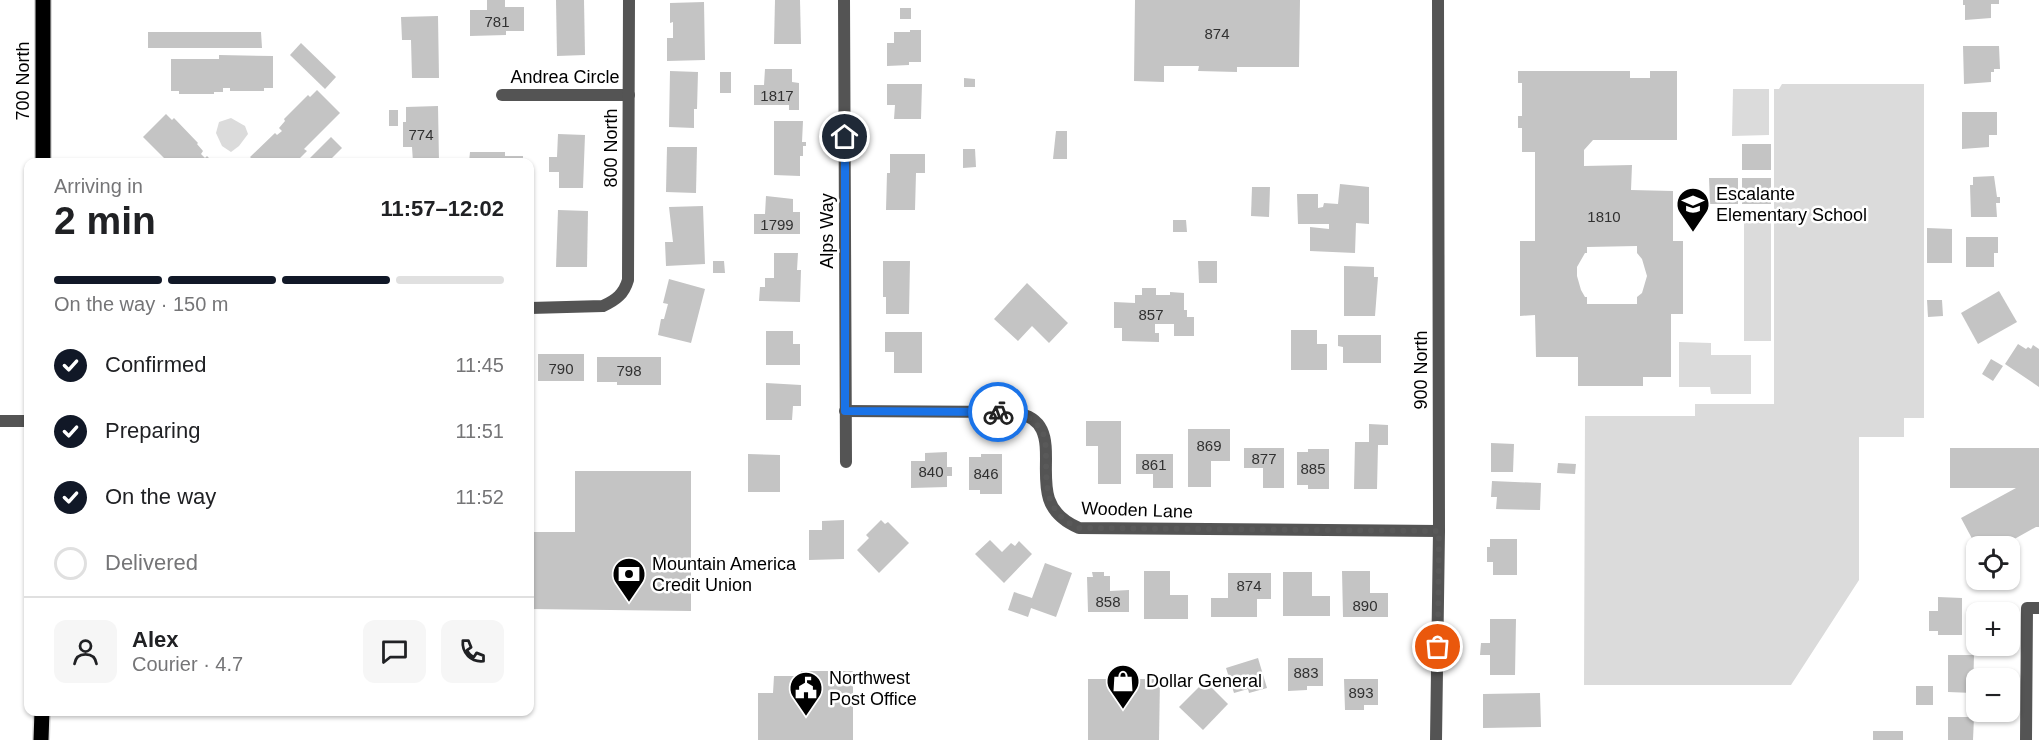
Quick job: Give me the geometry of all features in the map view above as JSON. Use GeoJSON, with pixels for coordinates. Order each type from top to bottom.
{"type":"FeatureCollection","features":[{"type":"Feature","properties":{"kind":"main road","name":"700 North"},"geometry":{"type":"LineString","coordinates":[[43,0],[43,158]]}},
{"type":"Feature","properties":{"kind":"main road"},"geometry":{"type":"LineString","coordinates":[[41,740],[42,716]]}},
{"type":"Feature","properties":{"kind":"street","name":"800 North"},"geometry":{"type":"LineString","coordinates":[[534,308],[603,306],[613,302],[626,288],[629,272],[629,0]]}},
{"type":"Feature","properties":{"kind":"street","name":"Alps Way"},"geometry":{"type":"LineString","coordinates":[[844,0],[846,462]]}},
{"type":"Feature","properties":{"kind":"street","name":"900 North"},"geometry":{"type":"LineString","coordinates":[[1436,740],[1439,531],[1438,0]]}},
{"type":"Feature","properties":{"kind":"street","name":"Andrea Circle"},"geometry":{"type":"LineString","coordinates":[[502,95],[629,95]]}},
{"type":"Feature","properties":{"kind":"street","name":"Wooden Lane"},"geometry":{"type":"LineString","coordinates":[[845,411],[1009,412],[1028,416],[1041,429],[1045,438],[1049,499],[1060,517],[1079,528],[1439,531]]}},
{"type":"Feature","properties":{"kind":"street"},"geometry":{"type":"LineString","coordinates":[[0,421],[24,421]]}},
{"type":"Feature","properties":{"kind":"street"},"geometry":{"type":"LineString","coordinates":[[2026,740],[2033,608]]}},
{"type":"Feature","properties":{"kind":"shaded area"},"geometry":{"type":"Polygon","coordinates":[[[1782,84],[1924,84],[1924,418],[1904,418],[1904,437],[1859,437],[1859,580],[1791,685],[1584,685],[1585,416],[1695,416],[1695,404],[1774,404],[1774,89],[1779,89],[1782,84]]]}},
{"type":"Feature","properties":{"kind":"shaded area"},"geometry":{"type":"Polygon","coordinates":[[[1733,89],[1769,89],[1769,135],[1732,136],[1733,89]]]}},
{"type":"Feature","properties":{"kind":"shaded area"},"geometry":{"type":"Polygon","coordinates":[[[231,118],[245,126],[248,134],[231,152],[222,146],[216,133],[219,122],[231,118]]]}},
{"type":"Feature","properties":{"kind":"shaded area"},"geometry":{"type":"Polygon","coordinates":[[[1744,215],[1771,215],[1771,341],[1744,341],[1744,215]]]}},
{"type":"Feature","properties":{"kind":"shaded area"},"geometry":{"type":"Polygon","coordinates":[[[1679,342],[1711,343],[1711,355],[1751,355],[1751,394],[1711,394],[1710,387],[1679,387],[1679,342]]]}},
{"type":"Feature","properties":{"kind":"building"},"geometry":{"type":"Polygon","coordinates":[[[487,0],[505,0],[505,7],[524,7],[524,31],[506,31],[506,35],[470,36],[470,10],[487,10],[487,0]]]}},
{"type":"Feature","properties":{"kind":"building"},"geometry":{"type":"Polygon","coordinates":[[[556,0],[584,0],[585,55],[557,56],[556,0]]]}},
{"type":"Feature","properties":{"kind":"building"},"geometry":{"type":"Polygon","coordinates":[[[775,0],[800,0],[801,44],[774,44],[775,0]]]}},
{"type":"Feature","properties":{"kind":"building"},"geometry":{"type":"Polygon","coordinates":[[[1135,0],[1300,0],[1299,67],[1237,67],[1237,72],[1198,71],[1199,66],[1164,66],[1164,82],[1134,81],[1135,0]]]}},
{"type":"Feature","properties":{"kind":"building"},"geometry":{"type":"Polygon","coordinates":[[[1963,0],[1999,0],[1999,4],[1991,4],[1991,18],[1965,20],[1963,0]]]}},
{"type":"Feature","properties":{"kind":"building"},"geometry":{"type":"Polygon","coordinates":[[[704,2],[705,60],[667,61],[667,38],[673,38],[670,3],[704,2]]]}},
{"type":"Feature","properties":{"kind":"building"},"geometry":{"type":"Polygon","coordinates":[[[900,8],[911,8],[911,19],[900,19],[900,8]]]}},
{"type":"Feature","properties":{"kind":"building"},"geometry":{"type":"Polygon","coordinates":[[[438,16],[439,78],[412,78],[411,40],[402,40],[401,17],[438,16]]]}},
{"type":"Feature","properties":{"kind":"building"},"geometry":{"type":"Polygon","coordinates":[[[910,30],[921,30],[921,62],[887,66],[887,43],[894,43],[894,32],[910,32],[910,30]]]}},
{"type":"Feature","properties":{"kind":"building"},"geometry":{"type":"Polygon","coordinates":[[[148,32],[261,32],[262,48],[148,48],[148,32]]]}},
{"type":"Feature","properties":{"kind":"building"},"geometry":{"type":"Polygon","coordinates":[[[301,43],[336,77],[325,89],[290,55],[301,43]]]}},
{"type":"Feature","properties":{"kind":"building"},"geometry":{"type":"Polygon","coordinates":[[[1963,46],[1999,46],[2000,69],[1994,69],[1994,72],[1991,72],[1991,82],[1964,84],[1963,46]]]}},
{"type":"Feature","properties":{"kind":"building"},"geometry":{"type":"Polygon","coordinates":[[[219,55],[273,56],[273,88],[264,88],[264,91],[230,91],[230,88],[223,88],[223,92],[214,92],[214,94],[179,94],[179,91],[171,91],[171,59],[219,59],[219,55]]]}},
{"type":"Feature","properties":{"kind":"building"},"geometry":{"type":"Polygon","coordinates":[[[765,69],[792,69],[792,82],[799,83],[799,110],[789,110],[789,105],[754,105],[754,85],[764,85],[765,69]]]}},
{"type":"Feature","properties":{"kind":"building"},"geometry":{"type":"Polygon","coordinates":[[[670,71],[698,72],[694,128],[669,127],[670,71]]]}},
{"type":"Feature","properties":{"kind":"building"},"geometry":{"type":"Polygon","coordinates":[[[1518,71],[1630,71],[1630,78],[1650,78],[1650,71],[1677,71],[1677,140],[1593,140],[1584,150],[1584,166],[1632,165],[1631,190],[1673,191],[1673,241],[1683,241],[1683,314],[1671,314],[1671,377],[1643,377],[1643,386],[1578,386],[1578,357],[1536,357],[1535,315],[1520,316],[1520,241],[1535,241],[1535,152],[1522,152],[1522,128],[1518,128],[1518,116],[1522,116],[1522,83],[1518,83],[1518,71]],[[1637,246],[1587,247],[1587,253],[1577,267],[1577,276],[1581,290],[1587,297],[1587,304],[1637,304],[1637,297],[1642,293],[1647,276],[1642,259],[1637,253],[1637,246]]]}},
{"type":"Feature","properties":{"kind":"building"},"geometry":{"type":"Polygon","coordinates":[[[720,72],[731,72],[731,93],[720,93],[720,72]]]}},
{"type":"Feature","properties":{"kind":"building"},"geometry":{"type":"Polygon","coordinates":[[[964,78],[975,79],[975,87],[964,87],[964,78]]]}},
{"type":"Feature","properties":{"kind":"building"},"geometry":{"type":"Polygon","coordinates":[[[887,84],[922,84],[921,119],[894,119],[895,105],[887,105],[887,84]]]}},
{"type":"Feature","properties":{"kind":"building"},"geometry":{"type":"Polygon","coordinates":[[[317,90],[340,113],[304,149],[307,151],[300,158],[251,158],[275,133],[277,135],[282,131],[279,128],[285,121],[284,119],[308,95],[310,97],[317,90]]]}},
{"type":"Feature","properties":{"kind":"building"},"geometry":{"type":"Polygon","coordinates":[[[438,106],[439,158],[413,158],[412,147],[403,147],[403,122],[406,122],[406,107],[438,106]]]}},
{"type":"Feature","properties":{"kind":"building"},"geometry":{"type":"Polygon","coordinates":[[[389,110],[398,110],[398,126],[389,126],[389,110]]]}},
{"type":"Feature","properties":{"kind":"building"},"geometry":{"type":"Polygon","coordinates":[[[1962,112],[1997,112],[1997,135],[1989,135],[1989,147],[1962,149],[1962,112]]]}},
{"type":"Feature","properties":{"kind":"building"},"geometry":{"type":"Polygon","coordinates":[[[166,114],[172,120],[174,118],[198,143],[203,151],[201,154],[205,158],[164,158],[143,137],[166,114]]]}},
{"type":"Feature","properties":{"kind":"building"},"geometry":{"type":"Polygon","coordinates":[[[774,121],[803,121],[802,142],[806,142],[806,146],[803,146],[803,156],[800,156],[800,176],[774,175],[774,121]]]}},
{"type":"Feature","properties":{"kind":"building"},"geometry":{"type":"Polygon","coordinates":[[[1056,131],[1067,131],[1067,159],[1053,159],[1056,131]]]}},
{"type":"Feature","properties":{"kind":"building"},"geometry":{"type":"Polygon","coordinates":[[[558,134],[585,135],[583,188],[559,188],[559,172],[549,172],[549,157],[557,157],[558,134]]]}},
{"type":"Feature","properties":{"kind":"building"},"geometry":{"type":"Polygon","coordinates":[[[331,137],[342,148],[332,158],[310,158],[331,137]]]}},
{"type":"Feature","properties":{"kind":"building"},"geometry":{"type":"Polygon","coordinates":[[[1742,144],[1771,144],[1771,170],[1742,170],[1742,144]]]}},
{"type":"Feature","properties":{"kind":"building"},"geometry":{"type":"Polygon","coordinates":[[[667,147],[697,147],[696,193],[666,192],[667,147]]]}},
{"type":"Feature","properties":{"kind":"building"},"geometry":{"type":"Polygon","coordinates":[[[963,149],[975,149],[976,167],[963,168],[963,149]]]}},
{"type":"Feature","properties":{"kind":"building"},"geometry":{"type":"Polygon","coordinates":[[[470,152],[505,152],[505,156],[523,156],[523,158],[469,158],[470,152]]]}},
{"type":"Feature","properties":{"kind":"building"},"geometry":{"type":"Polygon","coordinates":[[[890,154],[925,154],[925,173],[916,173],[915,210],[886,210],[890,154]]]}},
{"type":"Feature","properties":{"kind":"building"},"geometry":{"type":"Polygon","coordinates":[[[1994,176],[1997,197],[2000,197],[2000,203],[1996,203],[1997,217],[1971,217],[1970,185],[1973,185],[1973,177],[1994,176]]]}},
{"type":"Feature","properties":{"kind":"building"},"geometry":{"type":"Polygon","coordinates":[[[1709,178],[1738,178],[1738,204],[1710,204],[1709,178]]]}},
{"type":"Feature","properties":{"kind":"building"},"geometry":{"type":"Polygon","coordinates":[[[1742,178],[1771,178],[1771,204],[1742,204],[1742,178]]]}},
{"type":"Feature","properties":{"kind":"building"},"geometry":{"type":"Polygon","coordinates":[[[1340,184],[1369,187],[1369,224],[1356,223],[1355,253],[1310,251],[1310,227],[1329,229],[1329,224],[1298,224],[1297,194],[1318,194],[1318,208],[1323,207],[1324,203],[1338,204],[1340,184]]]}},
{"type":"Feature","properties":{"kind":"building"},"geometry":{"type":"Polygon","coordinates":[[[1252,187],[1270,187],[1269,217],[1251,216],[1252,187]]]}},
{"type":"Feature","properties":{"kind":"building"},"geometry":{"type":"Polygon","coordinates":[[[766,196],[793,199],[793,212],[800,212],[800,234],[754,234],[754,214],[765,214],[766,196]]]}},
{"type":"Feature","properties":{"kind":"building"},"geometry":{"type":"Polygon","coordinates":[[[703,206],[705,264],[666,266],[665,242],[673,242],[669,207],[703,206]]]}},
{"type":"Feature","properties":{"kind":"building"},"geometry":{"type":"Polygon","coordinates":[[[558,210],[588,211],[587,267],[556,267],[558,210]]]}},
{"type":"Feature","properties":{"kind":"building"},"geometry":{"type":"Polygon","coordinates":[[[1173,220],[1186,220],[1187,232],[1173,232],[1173,220]]]}},
{"type":"Feature","properties":{"kind":"building"},"geometry":{"type":"Polygon","coordinates":[[[1927,228],[1952,229],[1952,263],[1927,263],[1927,228]]]}},
{"type":"Feature","properties":{"kind":"building"},"geometry":{"type":"Polygon","coordinates":[[[1966,237],[1998,237],[1998,253],[1994,253],[1994,267],[1966,267],[1966,237]]]}},
{"type":"Feature","properties":{"kind":"building"},"geometry":{"type":"Polygon","coordinates":[[[774,253],[798,253],[797,270],[801,270],[800,302],[759,301],[760,287],[765,287],[765,278],[774,278],[774,253]]]}},
{"type":"Feature","properties":{"kind":"building"},"geometry":{"type":"Polygon","coordinates":[[[713,261],[724,261],[725,273],[713,273],[713,261]]]}},
{"type":"Feature","properties":{"kind":"building"},"geometry":{"type":"Polygon","coordinates":[[[883,261],[910,261],[909,314],[886,314],[886,297],[883,297],[883,261]]]}},
{"type":"Feature","properties":{"kind":"building"},"geometry":{"type":"Polygon","coordinates":[[[1198,261],[1217,261],[1217,283],[1199,283],[1198,261]]]}},
{"type":"Feature","properties":{"kind":"building"},"geometry":{"type":"Polygon","coordinates":[[[1344,266],[1374,267],[1374,277],[1378,277],[1375,316],[1344,316],[1344,266]]]}},
{"type":"Feature","properties":{"kind":"building"},"geometry":{"type":"Polygon","coordinates":[[[669,279],[705,289],[691,343],[658,335],[661,319],[664,319],[668,304],[663,303],[669,279]]]}},
{"type":"Feature","properties":{"kind":"building"},"geometry":{"type":"Polygon","coordinates":[[[1027,283],[1068,323],[1049,343],[1032,326],[1018,341],[994,319],[1027,283]]]}},
{"type":"Feature","properties":{"kind":"building"},"geometry":{"type":"Polygon","coordinates":[[[1142,288],[1156,288],[1156,295],[1170,295],[1170,292],[1184,293],[1184,310],[1187,310],[1187,317],[1194,317],[1194,336],[1174,336],[1174,324],[1155,324],[1155,333],[1159,333],[1159,342],[1122,341],[1122,328],[1114,328],[1114,302],[1135,303],[1135,295],[1142,295],[1142,288]]]}},
{"type":"Feature","properties":{"kind":"building"},"geometry":{"type":"Polygon","coordinates":[[[1999,291],[2017,322],[1978,344],[1961,313],[1999,291]]]}},
{"type":"Feature","properties":{"kind":"building"},"geometry":{"type":"Polygon","coordinates":[[[1927,300],[1942,300],[1943,316],[1928,317],[1927,300]]]}},
{"type":"Feature","properties":{"kind":"building"},"geometry":{"type":"Polygon","coordinates":[[[1291,330],[1317,330],[1317,344],[1327,344],[1327,370],[1291,370],[1291,330]]]}},
{"type":"Feature","properties":{"kind":"building"},"geometry":{"type":"Polygon","coordinates":[[[766,331],[793,331],[793,344],[800,344],[800,365],[766,365],[766,331]]]}},
{"type":"Feature","properties":{"kind":"building"},"geometry":{"type":"Polygon","coordinates":[[[885,332],[922,332],[922,373],[894,373],[894,352],[885,352],[885,332]]]}},
{"type":"Feature","properties":{"kind":"building"},"geometry":{"type":"Polygon","coordinates":[[[1338,335],[1381,335],[1381,363],[1343,363],[1343,347],[1338,346],[1338,335]]]}},
{"type":"Feature","properties":{"kind":"building"},"geometry":{"type":"Polygon","coordinates":[[[2018,344],[2026,349],[2028,347],[2031,349],[2033,345],[2039,349],[2039,387],[2005,364],[2018,344]]]}},
{"type":"Feature","properties":{"kind":"building"},"geometry":{"type":"Polygon","coordinates":[[[538,354],[584,354],[584,381],[538,381],[538,354]]]}},
{"type":"Feature","properties":{"kind":"building"},"geometry":{"type":"Polygon","coordinates":[[[597,357],[661,357],[661,385],[617,385],[617,382],[597,382],[597,357]]]}},
{"type":"Feature","properties":{"kind":"building"},"geometry":{"type":"Polygon","coordinates":[[[1991,359],[2003,366],[1993,381],[1982,374],[1991,359]]]}},
{"type":"Feature","properties":{"kind":"building"},"geometry":{"type":"Polygon","coordinates":[[[766,383],[801,385],[801,406],[793,406],[792,420],[766,420],[766,383]]]}},
{"type":"Feature","properties":{"kind":"building"},"geometry":{"type":"Polygon","coordinates":[[[1086,421],[1121,421],[1121,484],[1098,484],[1098,446],[1086,446],[1086,421]]]}},
{"type":"Feature","properties":{"kind":"building"},"geometry":{"type":"Polygon","coordinates":[[[1369,424],[1388,425],[1388,445],[1378,445],[1377,489],[1354,489],[1355,442],[1369,442],[1369,424]]]}},
{"type":"Feature","properties":{"kind":"building"},"geometry":{"type":"Polygon","coordinates":[[[1188,429],[1230,429],[1230,461],[1211,461],[1211,487],[1188,487],[1188,429]]]}},
{"type":"Feature","properties":{"kind":"building"},"geometry":{"type":"Polygon","coordinates":[[[1491,443],[1514,444],[1513,472],[1491,472],[1491,443]]]}},
{"type":"Feature","properties":{"kind":"building"},"geometry":{"type":"Polygon","coordinates":[[[1244,448],[1284,448],[1284,488],[1263,488],[1263,468],[1244,468],[1244,448]]]}},
{"type":"Feature","properties":{"kind":"building"},"geometry":{"type":"Polygon","coordinates":[[[1950,448],[2039,448],[2039,527],[2020,536],[1971,536],[1961,518],[2016,488],[1950,488],[1950,448]]]}},
{"type":"Feature","properties":{"kind":"building"},"geometry":{"type":"Polygon","coordinates":[[[1308,449],[1329,449],[1329,489],[1308,489],[1308,485],[1297,485],[1297,452],[1308,452],[1308,449]]]}},
{"type":"Feature","properties":{"kind":"building"},"geometry":{"type":"Polygon","coordinates":[[[947,452],[947,467],[952,467],[952,476],[947,476],[947,487],[911,488],[911,461],[925,461],[925,453],[947,452]]]}},
{"type":"Feature","properties":{"kind":"building"},"geometry":{"type":"Polygon","coordinates":[[[748,454],[780,455],[780,492],[748,492],[748,454]]]}},
{"type":"Feature","properties":{"kind":"building"},"geometry":{"type":"Polygon","coordinates":[[[981,454],[1002,454],[1002,494],[980,494],[980,490],[969,490],[969,457],[981,457],[981,454]]]}},
{"type":"Feature","properties":{"kind":"building"},"geometry":{"type":"Polygon","coordinates":[[[1136,454],[1173,454],[1173,488],[1153,488],[1153,474],[1136,474],[1136,454]]]}},
{"type":"Feature","properties":{"kind":"building"},"geometry":{"type":"Polygon","coordinates":[[[1558,463],[1576,464],[1575,474],[1557,473],[1558,463]]]}},
{"type":"Feature","properties":{"kind":"building"},"geometry":{"type":"Polygon","coordinates":[[[575,471],[691,471],[691,611],[534,609],[534,532],[575,532],[575,471]]]}},
{"type":"Feature","properties":{"kind":"building"},"geometry":{"type":"Polygon","coordinates":[[[1492,481],[1541,483],[1540,510],[1496,509],[1497,497],[1491,497],[1492,481]]]}},
{"type":"Feature","properties":{"kind":"building"},"geometry":{"type":"Polygon","coordinates":[[[844,520],[844,559],[809,560],[809,530],[822,530],[822,521],[844,520]]]}},
{"type":"Feature","properties":{"kind":"building"},"geometry":{"type":"Polygon","coordinates":[[[881,520],[885,524],[888,522],[909,543],[879,573],[857,550],[869,538],[866,535],[881,520]]]}},
{"type":"Feature","properties":{"kind":"building"},"geometry":{"type":"Polygon","coordinates":[[[1490,539],[1517,539],[1517,575],[1493,575],[1493,562],[1487,562],[1487,547],[1490,547],[1490,539]]]}},
{"type":"Feature","properties":{"kind":"building"},"geometry":{"type":"Polygon","coordinates":[[[990,540],[1002,552],[1011,543],[1015,546],[1019,541],[1032,554],[1004,583],[975,554],[990,540]]]}},
{"type":"Feature","properties":{"kind":"building"},"geometry":{"type":"Polygon","coordinates":[[[1045,563],[1072,573],[1056,617],[1031,608],[1028,617],[1008,610],[1014,592],[1032,598],[1045,563]]]}},
{"type":"Feature","properties":{"kind":"building"},"geometry":{"type":"Polygon","coordinates":[[[1144,571],[1170,571],[1170,595],[1188,595],[1188,619],[1144,619],[1144,571]]]}},
{"type":"Feature","properties":{"kind":"building"},"geometry":{"type":"Polygon","coordinates":[[[1342,571],[1370,571],[1370,593],[1388,593],[1388,617],[1343,617],[1342,571]]]}},
{"type":"Feature","properties":{"kind":"building"},"geometry":{"type":"Polygon","coordinates":[[[1092,572],[1104,572],[1104,576],[1110,576],[1110,591],[1129,590],[1129,612],[1088,612],[1087,577],[1093,577],[1092,572]]]}},
{"type":"Feature","properties":{"kind":"building"},"geometry":{"type":"Polygon","coordinates":[[[1283,572],[1312,572],[1312,596],[1330,596],[1330,616],[1283,616],[1283,572]]]}},
{"type":"Feature","properties":{"kind":"building"},"geometry":{"type":"Polygon","coordinates":[[[1228,573],[1271,573],[1271,599],[1257,599],[1257,617],[1211,617],[1211,598],[1228,598],[1228,573]]]}},
{"type":"Feature","properties":{"kind":"building"},"geometry":{"type":"Polygon","coordinates":[[[1938,597],[1962,598],[1962,635],[1938,635],[1938,631],[1929,631],[1929,611],[1938,611],[1938,597]]]}},
{"type":"Feature","properties":{"kind":"building"},"geometry":{"type":"Polygon","coordinates":[[[1490,619],[1516,619],[1515,675],[1490,675],[1490,655],[1480,655],[1481,643],[1490,643],[1490,619]]]}},
{"type":"Feature","properties":{"kind":"building"},"geometry":{"type":"Polygon","coordinates":[[[1948,655],[1974,656],[1974,668],[1966,668],[1966,693],[1948,692],[1948,655]]]}},
{"type":"Feature","properties":{"kind":"building"},"geometry":{"type":"Polygon","coordinates":[[[1258,658],[1267,688],[1249,693],[1248,689],[1234,693],[1226,668],[1258,658]]]}},
{"type":"Feature","properties":{"kind":"building"},"geometry":{"type":"Polygon","coordinates":[[[1288,658],[1323,658],[1323,686],[1307,686],[1307,690],[1288,691],[1288,658]]]}},
{"type":"Feature","properties":{"kind":"building","name":"Northwest Post Office"},"geometry":{"type":"Polygon","coordinates":[[[801,671],[853,671],[853,740],[758,740],[758,693],[773,693],[774,676],[801,676],[801,671]]]}},
{"type":"Feature","properties":{"kind":"building","name":"Dollar General"},"geometry":{"type":"Polygon","coordinates":[[[1088,679],[1160,679],[1159,740],[1088,740],[1088,679]]]}},
{"type":"Feature","properties":{"kind":"building"},"geometry":{"type":"Polygon","coordinates":[[[1344,679],[1378,679],[1378,705],[1364,705],[1364,710],[1345,710],[1344,679]]]}},
{"type":"Feature","properties":{"kind":"building"},"geometry":{"type":"Polygon","coordinates":[[[1205,681],[1228,704],[1203,730],[1179,707],[1205,681]]]}},
{"type":"Feature","properties":{"kind":"building"},"geometry":{"type":"Polygon","coordinates":[[[1916,686],[1933,686],[1933,705],[1916,705],[1916,686]]]}},
{"type":"Feature","properties":{"kind":"building"},"geometry":{"type":"Polygon","coordinates":[[[1540,693],[1541,727],[1483,728],[1483,694],[1540,693]]]}},
{"type":"Feature","properties":{"kind":"building"},"geometry":{"type":"Polygon","coordinates":[[[1948,717],[1966,717],[1966,722],[1974,722],[1973,740],[1948,740],[1948,717]]]}},
{"type":"Feature","properties":{"kind":"building"},"geometry":{"type":"Polygon","coordinates":[[[1873,731],[1903,731],[1903,740],[1873,740],[1873,731]]]}},
{"type":"Feature","properties":{"kind":"way so far"},"geometry":{"type":"LineString","coordinates":[[998,412],[1028,416],[1041,429],[1045,438],[1049,499],[1053,509],[1060,517],[1079,528],[1089,530],[1439,531],[1438,647]]}},
{"type":"Feature","properties":{"kind":"place","name":"Escalante Elementary School"},"geometry":{"type":"Point","coordinates":[1693,233]}},
{"type":"Feature","properties":{"kind":"place","name":"Mountain America Credit Union"},"geometry":{"type":"Point","coordinates":[629,603]}},
{"type":"Feature","properties":{"kind":"place","name":"Dollar General"},"geometry":{"type":"Point","coordinates":[1123,710]}},
{"type":"Feature","properties":{"kind":"place","name":"Northwest Post Office"},"geometry":{"type":"Point","coordinates":[806,717]}},
{"type":"Feature","properties":{"kind":"route"},"geometry":{"type":"LineString","coordinates":[[845,137],[845,411],[998,412]]}}]}
